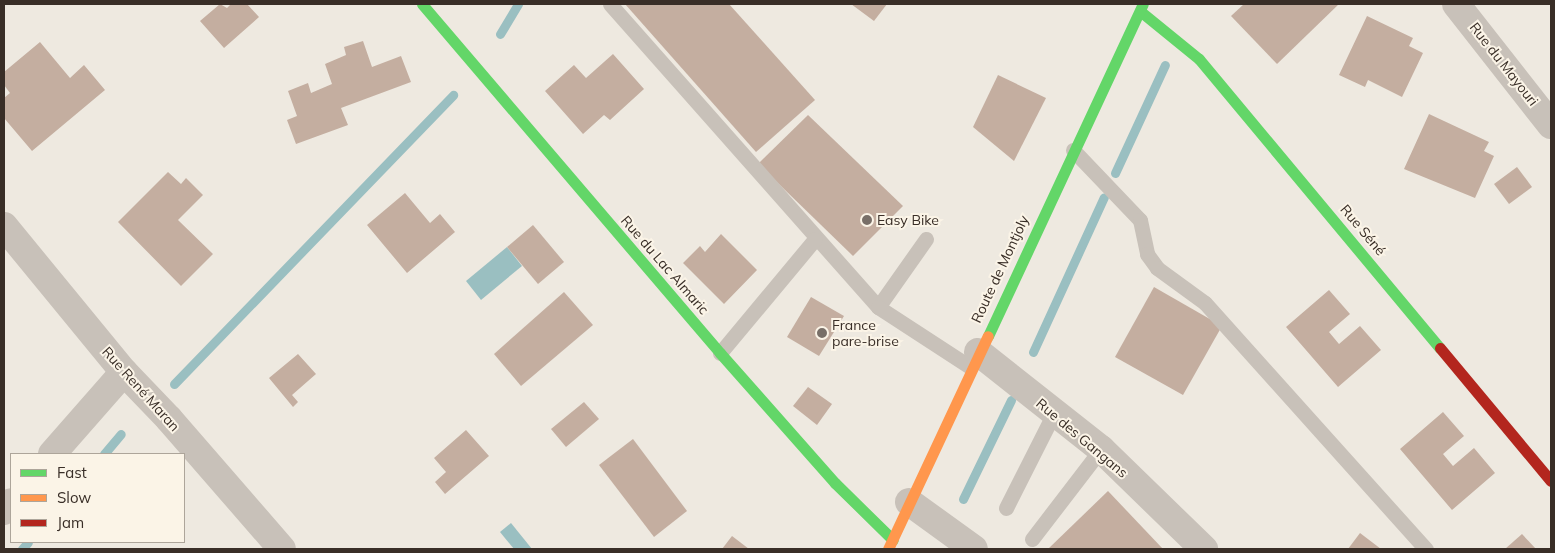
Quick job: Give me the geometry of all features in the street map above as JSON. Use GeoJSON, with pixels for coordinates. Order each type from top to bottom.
{"type":"FeatureCollection","features":[{"type":"Feature","properties":{"kind":"street","name":"Rue du Lac Almaric"},"geometry":{"type":"LineString","coordinates":[[422,4],[720,353],[890,545]]}},
{"type":"Feature","properties":{"kind":"street","name":"Rue du Mayouri"},"geometry":{"type":"LineString","coordinates":[[1456,4],[1551,125]]}},
{"type":"Feature","properties":{"kind":"street","name":"Route de Montjoly"},"geometry":{"type":"LineString","coordinates":[[890,545],[974,360],[1141,7]]}},
{"type":"Feature","properties":{"kind":"street","name":"Rue Séné"},"geometry":{"type":"LineString","coordinates":[[1141,7],[1199,59],[1551,481]]}},
{"type":"Feature","properties":{"kind":"street","name":"Rue René Maran"},"geometry":{"type":"LineString","coordinates":[[4,226],[124,372],[169,419],[282,549]]}},
{"type":"Feature","properties":{"kind":"street","name":"Rue des Gangans"},"geometry":{"type":"LineString","coordinates":[[974,360],[1054,412],[1101,450],[1204,549]]}},
{"type":"Feature","properties":{"kind":"street"},"geometry":{"type":"LineString","coordinates":[[53,453],[124,372]]}},
{"type":"Feature","properties":{"kind":"street"},"geometry":{"type":"LineString","coordinates":[[908,502],[974,549]]}},
{"type":"Feature","properties":{"kind":"lane"},"geometry":{"type":"LineString","coordinates":[[610,4],[815,239],[878,307],[974,360]]}},
{"type":"Feature","properties":{"kind":"lane"},"geometry":{"type":"LineString","coordinates":[[1073,150],[1140,220],[1147,254],[1157,268],[1205,303],[1426,549]]}},
{"type":"Feature","properties":{"kind":"lane"},"geometry":{"type":"LineString","coordinates":[[720,353],[815,239]]}},
{"type":"Feature","properties":{"kind":"lane"},"geometry":{"type":"LineString","coordinates":[[878,307],[926,239]]}},
{"type":"Feature","properties":{"kind":"lane"},"geometry":{"type":"LineString","coordinates":[[1006,508],[1054,412]]}},
{"type":"Feature","properties":{"kind":"lane"},"geometry":{"type":"LineString","coordinates":[[1032,539],[1101,450]]}},
{"type":"Feature","properties":{"kind":"water"},"geometry":{"type":"Polygon","coordinates":[[[507,247],[522,266],[481,300],[466,281],[507,247]]]}},
{"type":"Feature","properties":{"kind":"water"},"geometry":{"type":"Polygon","coordinates":[[[511,523],[532,549],[514,549],[500,532],[511,523]]]}},
{"type":"Feature","properties":{"kind":"building"},"geometry":{"type":"Polygon","coordinates":[[[220,4],[227,8],[231,4],[247,4],[259,17],[224,48],[200,21],[220,4]]]}},
{"type":"Feature","properties":{"kind":"building"},"geometry":{"type":"Polygon","coordinates":[[[625,4],[729,4],[815,100],[756,152],[625,4]]]}},
{"type":"Feature","properties":{"kind":"building"},"geometry":{"type":"Polygon","coordinates":[[[851,4],[887,4],[874,21],[851,4]]]}},
{"type":"Feature","properties":{"kind":"building"},"geometry":{"type":"Polygon","coordinates":[[[1244,4],[1339,4],[1277,64],[1231,16],[1244,4]]]}},
{"type":"Feature","properties":{"kind":"building"},"geometry":{"type":"Polygon","coordinates":[[[1367,16],[1413,38],[1409,46],[1423,53],[1402,97],[1368,80],[1365,87],[1339,75],[1367,16]]]}},
{"type":"Feature","properties":{"kind":"building"},"geometry":{"type":"Polygon","coordinates":[[[363,41],[372,67],[401,56],[411,82],[341,108],[348,125],[296,144],[287,120],[297,116],[288,91],[308,83],[311,93],[332,84],[325,64],[346,55],[344,47],[363,41]]]}},
{"type":"Feature","properties":{"kind":"building"},"geometry":{"type":"Polygon","coordinates":[[[40,42],[70,78],[84,65],[105,90],[32,151],[4,118],[4,98],[10,93],[4,85],[4,72],[40,42]]]}},
{"type":"Feature","properties":{"kind":"building"},"geometry":{"type":"Polygon","coordinates":[[[613,54],[644,89],[610,120],[604,115],[583,134],[545,91],[574,65],[586,78],[613,54]]]}},
{"type":"Feature","properties":{"kind":"building"},"geometry":{"type":"Polygon","coordinates":[[[998,75],[1046,98],[1014,161],[973,127],[998,75]]]}},
{"type":"Feature","properties":{"kind":"building"},"geometry":{"type":"Polygon","coordinates":[[[1429,114],[1489,142],[1484,151],[1494,156],[1475,198],[1404,169],[1429,114]]]}},
{"type":"Feature","properties":{"kind":"building"},"geometry":{"type":"Polygon","coordinates":[[[808,115],[903,206],[853,256],[758,164],[808,115]]]}},
{"type":"Feature","properties":{"kind":"building"},"geometry":{"type":"Polygon","coordinates":[[[1517,167],[1532,187],[1509,204],[1494,184],[1517,167]]]}},
{"type":"Feature","properties":{"kind":"building"},"geometry":{"type":"Polygon","coordinates":[[[168,172],[181,184],[186,178],[203,195],[178,220],[213,254],[181,286],[118,222],[168,172]]]}},
{"type":"Feature","properties":{"kind":"building"},"geometry":{"type":"Polygon","coordinates":[[[405,193],[430,223],[440,214],[455,232],[407,273],[367,225],[405,193]]]}},
{"type":"Feature","properties":{"kind":"building"},"geometry":{"type":"Polygon","coordinates":[[[533,225],[564,262],[538,284],[507,247],[533,225]]]}},
{"type":"Feature","properties":{"kind":"building"},"geometry":{"type":"Polygon","coordinates":[[[721,234],[757,270],[724,304],[683,263],[700,246],[705,252],[721,234]]]}},
{"type":"Feature","properties":{"kind":"building"},"geometry":{"type":"Polygon","coordinates":[[[1154,287],[1222,326],[1183,395],[1115,357],[1154,287]]]}},
{"type":"Feature","properties":{"kind":"building"},"geometry":{"type":"Polygon","coordinates":[[[1329,290],[1350,314],[1329,332],[1339,344],[1360,326],[1381,350],[1338,387],[1286,327],[1329,290]]]}},
{"type":"Feature","properties":{"kind":"building"},"geometry":{"type":"Polygon","coordinates":[[[564,292],[593,325],[521,386],[494,354],[564,292]]]}},
{"type":"Feature","properties":{"kind":"building"},"geometry":{"type":"Polygon","coordinates":[[[811,297],[844,316],[819,356],[787,337],[811,297]]]}},
{"type":"Feature","properties":{"kind":"building"},"geometry":{"type":"Polygon","coordinates":[[[298,354],[316,374],[292,395],[298,402],[293,407],[269,378],[298,354]]]}},
{"type":"Feature","properties":{"kind":"building"},"geometry":{"type":"Polygon","coordinates":[[[808,387],[832,404],[817,425],[793,406],[808,387]]]}},
{"type":"Feature","properties":{"kind":"building"},"geometry":{"type":"Polygon","coordinates":[[[584,402],[599,419],[566,447],[551,429],[584,402]]]}},
{"type":"Feature","properties":{"kind":"building"},"geometry":{"type":"Polygon","coordinates":[[[1443,412],[1464,436],[1443,454],[1453,466],[1474,448],[1495,473],[1452,510],[1400,449],[1443,412]]]}},
{"type":"Feature","properties":{"kind":"building"},"geometry":{"type":"Polygon","coordinates":[[[466,430],[489,456],[445,494],[435,482],[446,472],[434,458],[466,430]]]}},
{"type":"Feature","properties":{"kind":"building"},"geometry":{"type":"Polygon","coordinates":[[[633,439],[687,511],[654,537],[599,465],[633,439]]]}},
{"type":"Feature","properties":{"kind":"building"},"geometry":{"type":"Polygon","coordinates":[[[1108,491],[1163,549],[1048,549],[1108,491]]]}},
{"type":"Feature","properties":{"kind":"building"},"geometry":{"type":"Polygon","coordinates":[[[1360,533],[1381,549],[1348,549],[1360,533]]]}},
{"type":"Feature","properties":{"kind":"building"},"geometry":{"type":"Polygon","coordinates":[[[1522,534],[1536,549],[1505,549],[1522,534]]]}},
{"type":"Feature","properties":{"kind":"building"},"geometry":{"type":"Polygon","coordinates":[[[732,536],[749,549],[722,549],[732,536]]]}},
{"type":"Feature","properties":{"kind":"waterway"},"geometry":{"type":"LineString","coordinates":[[500,34],[518,4]]}},
{"type":"Feature","properties":{"kind":"waterway"},"geometry":{"type":"LineString","coordinates":[[1115,173],[1165,65]]}},
{"type":"Feature","properties":{"kind":"waterway"},"geometry":{"type":"LineString","coordinates":[[174,384],[453,95]]}},
{"type":"Feature","properties":{"kind":"waterway"},"geometry":{"type":"LineString","coordinates":[[1033,352],[1104,197]]}},
{"type":"Feature","properties":{"kind":"waterway"},"geometry":{"type":"LineString","coordinates":[[963,499],[1011,400]]}},
{"type":"Feature","properties":{"kind":"waterway"},"geometry":{"type":"LineString","coordinates":[[105,453],[121,434]]}},
{"type":"Feature","properties":{"kind":"waterway"},"geometry":{"type":"LineString","coordinates":[[22,549],[27,543]]}},
{"type":"Feature","properties":{"kind":"traffic: fast"},"geometry":{"type":"LineString","coordinates":[[422,4],[720,353],[835,483],[893,540]]}},
{"type":"Feature","properties":{"kind":"traffic: fast"},"geometry":{"type":"LineString","coordinates":[[988,336],[1143,4]]}},
{"type":"Feature","properties":{"kind":"traffic: fast"},"geometry":{"type":"LineString","coordinates":[[1140,11],[1199,59],[1440,348]]}},
{"type":"Feature","properties":{"kind":"traffic: slow"},"geometry":{"type":"LineString","coordinates":[[888,549],[988,336]]}},
{"type":"Feature","properties":{"kind":"traffic: jam"},"geometry":{"type":"LineString","coordinates":[[1440,348],[1551,481]]}},
{"type":"Feature","properties":{"kind":"place","name":"Easy Bike"},"geometry":{"type":"Point","coordinates":[867,220]}},
{"type":"Feature","properties":{"kind":"place","name":"France pare-brise"},"geometry":{"type":"Point","coordinates":[822,333]}}]}
